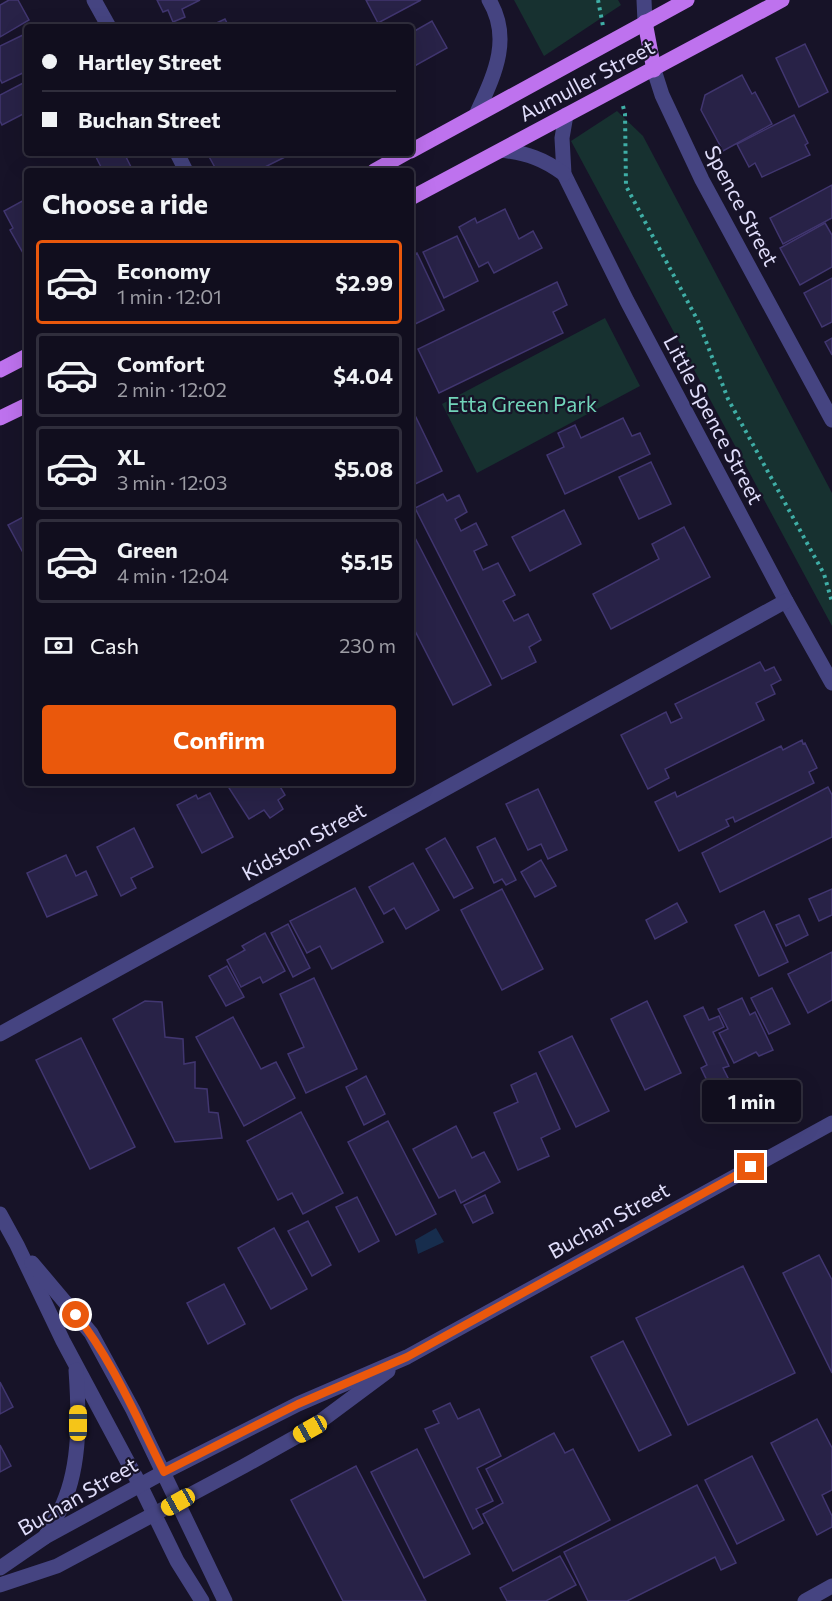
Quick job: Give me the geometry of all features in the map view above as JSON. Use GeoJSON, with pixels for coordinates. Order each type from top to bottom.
{"type":"FeatureCollection","features":[{"type":"Feature","properties":{"kind":"main road","name":"Aumuller Street"},"geometry":{"type":"LineString","coordinates":[[414,148],[687,0]]}},
{"type":"Feature","properties":{"kind":"main road","name":"Aumuller Street"},"geometry":{"type":"LineString","coordinates":[[414,196],[782,0]]}},
{"type":"Feature","properties":{"kind":"main road","name":"Spence Street"},"geometry":{"type":"LineString","coordinates":[[645,22],[654,70]]}},
{"type":"Feature","properties":{"kind":"main road"},"geometry":{"type":"LineString","coordinates":[[379,168],[401,156]]}},
{"type":"Feature","properties":{"kind":"main road"},"geometry":{"type":"LineString","coordinates":[[0,370],[24,358]]}},
{"type":"Feature","properties":{"kind":"main road"},"geometry":{"type":"LineString","coordinates":[[0,418],[24,406]]}},
{"type":"Feature","properties":{"kind":"street"},"geometry":{"type":"LineString","coordinates":[[94,0],[107,24]]}},
{"type":"Feature","properties":{"kind":"street"},"geometry":{"type":"LineString","coordinates":[[476,115],[494,73],[501,45],[499,24],[489,0]]}},
{"type":"Feature","properties":{"kind":"street","name":"Spence Street"},"geometry":{"type":"LineString","coordinates":[[644,0],[645,22]]}},
{"type":"Feature","properties":{"kind":"street","name":"Spence Street"},"geometry":{"type":"LineString","coordinates":[[654,70],[702,180],[832,420]]}},
{"type":"Feature","properties":{"kind":"street","name":"Little Spence Street"},"geometry":{"type":"LineString","coordinates":[[566,115],[562,144],[564,174],[627,301],[832,683]]}},
{"type":"Feature","properties":{"kind":"street"},"geometry":{"type":"LineString","coordinates":[[501,150],[532,155],[564,174]]}},
{"type":"Feature","properties":{"kind":"street","name":"Kidston Street"},"geometry":{"type":"LineString","coordinates":[[0,1034],[786,601]]}},
{"type":"Feature","properties":{"kind":"street","name":"Buchan Street"},"geometry":{"type":"LineString","coordinates":[[0,1568],[45,1537],[164,1472],[298,1404],[407,1357],[832,1123]]}},
{"type":"Feature","properties":{"kind":"street"},"geometry":{"type":"LineString","coordinates":[[0,1214],[177,1561],[202,1601]]}},
{"type":"Feature","properties":{"kind":"street"},"geometry":{"type":"LineString","coordinates":[[17,1245],[91,1333],[133,1410],[225,1601]]}},
{"type":"Feature","properties":{"kind":"street","name":"Buchan Street"},"geometry":{"type":"LineString","coordinates":[[0,1585],[57,1566],[310,1429],[407,1357]]}},
{"type":"Feature","properties":{"kind":"street"},"geometry":{"type":"LineString","coordinates":[[45,1537],[63,1503],[71,1477],[78,1423],[75,1364]]}},
{"type":"Feature","properties":{"kind":"street"},"geometry":{"type":"LineString","coordinates":[[805,1601],[832,1586]]}},
{"type":"Feature","properties":{"kind":"path"},"geometry":{"type":"LineString","coordinates":[[598,0],[602,21]]}},
{"type":"Feature","properties":{"kind":"path"},"geometry":{"type":"LineString","coordinates":[[625,114],[627,186],[699,324],[728,399],[824,574],[832,602]]}},
{"type":"Feature","properties":{"kind":"green space"},"geometry":{"type":"Polygon","coordinates":[[[514,0],[618,0],[621,5],[544,56],[514,0]]]}},
{"type":"Feature","properties":{"kind":"green space"},"geometry":{"type":"Polygon","coordinates":[[[617,111],[643,136],[832,493],[832,626],[571,141],[617,111]]]}},
{"type":"Feature","properties":{"kind":"green space","name":"Etta Green Park"},"geometry":{"type":"Polygon","coordinates":[[[605,318],[640,386],[477,473],[442,404],[605,318]]]}},
{"type":"Feature","properties":{"kind":"water"},"geometry":{"type":"Polygon","coordinates":[[[436,1228],[444,1242],[418,1254],[415,1240],[436,1228]]]}},
{"type":"Feature","properties":{"kind":"building"},"geometry":{"type":"Polygon","coordinates":[[[9,0],[18,0],[29,20],[0,37],[0,5],[9,0]]]}},
{"type":"Feature","properties":{"kind":"building"},"geometry":{"type":"Polygon","coordinates":[[[157,0],[200,0],[182,9],[185,17],[173,22],[168,10],[163,12],[157,0]]]}},
{"type":"Feature","properties":{"kind":"building"},"geometry":{"type":"Polygon","coordinates":[[[366,0],[421,0],[378,23],[366,0]]]}},
{"type":"Feature","properties":{"kind":"building"},"geometry":{"type":"Polygon","coordinates":[[[225,19],[228,24],[214,24],[225,19]]]}},
{"type":"Feature","properties":{"kind":"building"},"geometry":{"type":"Polygon","coordinates":[[[432,21],[447,48],[414,66],[414,31],[432,21]]]}},
{"type":"Feature","properties":{"kind":"building"},"geometry":{"type":"Polygon","coordinates":[[[24,34],[24,72],[2,83],[0,79],[0,46],[24,34]]]}},
{"type":"Feature","properties":{"kind":"building"},"geometry":{"type":"Polygon","coordinates":[[[805,44],[828,92],[799,107],[776,58],[805,44]]]}},
{"type":"Feature","properties":{"kind":"building"},"geometry":{"type":"Polygon","coordinates":[[[742,75],[752,94],[755,92],[772,124],[723,151],[701,110],[705,95],[742,75]]]}},
{"type":"Feature","properties":{"kind":"building"},"geometry":{"type":"Polygon","coordinates":[[[24,83],[24,114],[2,125],[0,95],[24,83]]]}},
{"type":"Feature","properties":{"kind":"building"},"geometry":{"type":"Polygon","coordinates":[[[794,115],[808,143],[805,145],[810,155],[762,177],[755,163],[749,167],[737,144],[794,115]]]}},
{"type":"Feature","properties":{"kind":"building"},"geometry":{"type":"Polygon","coordinates":[[[96,156],[126,156],[132,168],[102,168],[96,156]]]}},
{"type":"Feature","properties":{"kind":"building"},"geometry":{"type":"Polygon","coordinates":[[[209,156],[287,156],[263,168],[215,168],[209,156]]]}},
{"type":"Feature","properties":{"kind":"building"},"geometry":{"type":"Polygon","coordinates":[[[832,185],[832,218],[783,244],[770,218],[832,185]]]}},
{"type":"Feature","properties":{"kind":"building"},"geometry":{"type":"Polygon","coordinates":[[[24,200],[24,255],[10,230],[13,228],[4,211],[24,200]]]}},
{"type":"Feature","properties":{"kind":"building"},"geometry":{"type":"Polygon","coordinates":[[[505,209],[519,239],[533,231],[542,248],[494,273],[488,262],[479,267],[459,227],[475,218],[477,223],[505,209]]]}},
{"type":"Feature","properties":{"kind":"building"},"geometry":{"type":"Polygon","coordinates":[[[825,223],[832,235],[832,267],[800,285],[780,248],[825,223]]]}},
{"type":"Feature","properties":{"kind":"building"},"geometry":{"type":"Polygon","coordinates":[[[457,236],[478,281],[444,298],[423,252],[457,236]]]}},
{"type":"Feature","properties":{"kind":"building"},"geometry":{"type":"Polygon","coordinates":[[[417,253],[444,310],[414,325],[414,254],[417,253]]]}},
{"type":"Feature","properties":{"kind":"building"},"geometry":{"type":"Polygon","coordinates":[[[832,278],[832,322],[822,327],[804,293],[832,278]]]}},
{"type":"Feature","properties":{"kind":"building"},"geometry":{"type":"Polygon","coordinates":[[[557,282],[567,305],[553,312],[563,333],[439,393],[418,349],[557,282]]]}},
{"type":"Feature","properties":{"kind":"building"},"geometry":{"type":"Polygon","coordinates":[[[832,338],[832,355],[825,342],[832,338]]]}},
{"type":"Feature","properties":{"kind":"building"},"geometry":{"type":"Polygon","coordinates":[[[414,413],[442,471],[414,485],[414,413]]]}},
{"type":"Feature","properties":{"kind":"building"},"geometry":{"type":"Polygon","coordinates":[[[623,418],[632,436],[640,433],[650,454],[565,494],[547,455],[564,447],[558,433],[575,425],[581,438],[623,418]]]}},
{"type":"Feature","properties":{"kind":"building"},"geometry":{"type":"Polygon","coordinates":[[[651,462],[671,504],[639,519],[619,477],[651,462]]]}},
{"type":"Feature","properties":{"kind":"building"},"geometry":{"type":"Polygon","coordinates":[[[443,494],[447,501],[459,495],[467,512],[455,519],[461,531],[476,523],[487,545],[474,551],[483,570],[498,563],[515,595],[503,601],[514,621],[528,614],[541,640],[529,647],[536,662],[502,679],[415,508],[443,494]]]}},
{"type":"Feature","properties":{"kind":"building"},"geometry":{"type":"Polygon","coordinates":[[[564,510],[581,544],[530,571],[512,537],[564,510]]]}},
{"type":"Feature","properties":{"kind":"building"},"geometry":{"type":"Polygon","coordinates":[[[24,517],[24,554],[8,525],[24,517]]]}},
{"type":"Feature","properties":{"kind":"building"},"geometry":{"type":"Polygon","coordinates":[[[684,527],[710,577],[611,629],[593,594],[659,559],[652,544],[684,527]]]}},
{"type":"Feature","properties":{"kind":"building"},"geometry":{"type":"Polygon","coordinates":[[[414,536],[491,685],[453,705],[414,629],[414,536]]]}},
{"type":"Feature","properties":{"kind":"building"},"geometry":{"type":"Polygon","coordinates":[[[760,662],[765,671],[774,667],[781,680],[771,685],[775,694],[756,703],[764,720],[665,769],[669,778],[648,789],[621,735],[666,712],[671,723],[682,718],[675,704],[760,662]]]}},
{"type":"Feature","properties":{"kind":"building"},"geometry":{"type":"Polygon","coordinates":[[[802,740],[817,768],[809,772],[814,783],[735,822],[733,817],[726,820],[729,826],[679,851],[655,802],[675,792],[677,797],[781,746],[783,750],[802,740]]]}},
{"type":"Feature","properties":{"kind":"building"},"geometry":{"type":"Polygon","coordinates":[[[232,786],[280,786],[285,795],[278,800],[283,809],[270,818],[264,810],[249,819],[229,788],[232,786]]]}},
{"type":"Feature","properties":{"kind":"building"},"geometry":{"type":"Polygon","coordinates":[[[828,787],[832,795],[832,837],[720,892],[702,853],[828,787]]]}},
{"type":"Feature","properties":{"kind":"building"},"geometry":{"type":"Polygon","coordinates":[[[538,789],[567,850],[548,859],[541,844],[528,850],[506,804],[538,789]]]}},
{"type":"Feature","properties":{"kind":"building"},"geometry":{"type":"Polygon","coordinates":[[[210,793],[233,837],[202,853],[177,805],[196,795],[198,799],[210,793]]]}},
{"type":"Feature","properties":{"kind":"building"},"geometry":{"type":"Polygon","coordinates":[[[134,828],[153,867],[131,878],[136,888],[121,896],[97,847],[134,828]]]}},
{"type":"Feature","properties":{"kind":"building"},"geometry":{"type":"Polygon","coordinates":[[[445,838],[473,888],[454,898],[426,849],[445,838]]]}},
{"type":"Feature","properties":{"kind":"building"},"geometry":{"type":"Polygon","coordinates":[[[495,838],[516,880],[506,885],[502,879],[494,883],[477,847],[495,838]]]}},
{"type":"Feature","properties":{"kind":"building"},"geometry":{"type":"Polygon","coordinates":[[[66,855],[76,876],[86,871],[97,895],[47,917],[27,873],[66,855]]]}},
{"type":"Feature","properties":{"kind":"building"},"geometry":{"type":"Polygon","coordinates":[[[541,860],[556,886],[535,897],[521,872],[541,860]]]}},
{"type":"Feature","properties":{"kind":"building"},"geometry":{"type":"Polygon","coordinates":[[[413,863],[439,910],[406,929],[394,908],[384,914],[369,887],[413,863]]]}},
{"type":"Feature","properties":{"kind":"building"},"geometry":{"type":"Polygon","coordinates":[[[355,888],[383,942],[332,969],[320,946],[307,953],[290,921],[355,888]]]}},
{"type":"Feature","properties":{"kind":"building"},"geometry":{"type":"Polygon","coordinates":[[[502,889],[543,969],[502,990],[461,910],[502,889]]]}},
{"type":"Feature","properties":{"kind":"building"},"geometry":{"type":"Polygon","coordinates":[[[832,889],[832,915],[819,921],[809,899],[832,889]]]}},
{"type":"Feature","properties":{"kind":"building"},"geometry":{"type":"Polygon","coordinates":[[[677,903],[687,922],[655,939],[646,920],[677,903]]]}},
{"type":"Feature","properties":{"kind":"building"},"geometry":{"type":"Polygon","coordinates":[[[764,911],[788,962],[759,976],[735,925],[764,911]]]}},
{"type":"Feature","properties":{"kind":"building"},"geometry":{"type":"Polygon","coordinates":[[[799,915],[808,935],[786,946],[776,925],[799,915]]]}},
{"type":"Feature","properties":{"kind":"building"},"geometry":{"type":"Polygon","coordinates":[[[288,924],[310,968],[293,977],[271,933],[288,924]]]}},
{"type":"Feature","properties":{"kind":"building"},"geometry":{"type":"Polygon","coordinates":[[[265,933],[285,971],[263,983],[260,977],[241,987],[227,960],[245,950],[242,946],[265,933]]]}},
{"type":"Feature","properties":{"kind":"building"},"geometry":{"type":"Polygon","coordinates":[[[832,952],[832,1000],[808,1013],[788,974],[832,952]]]}},
{"type":"Feature","properties":{"kind":"building"},"geometry":{"type":"Polygon","coordinates":[[[227,966],[244,997],[226,1006],[209,976],[227,966]]]}},
{"type":"Feature","properties":{"kind":"building"},"geometry":{"type":"Polygon","coordinates":[[[314,978],[357,1069],[306,1093],[288,1054],[304,1047],[280,994],[314,978]]]}},
{"type":"Feature","properties":{"kind":"building"},"geometry":{"type":"Polygon","coordinates":[[[772,988],[790,1024],[769,1034],[751,998],[772,988]]]}},
{"type":"Feature","properties":{"kind":"building"},"geometry":{"type":"Polygon","coordinates":[[[742,998],[750,1015],[755,1012],[773,1050],[759,1056],[756,1052],[734,1063],[719,1033],[728,1029],[718,1009],[742,998]]]}},
{"type":"Feature","properties":{"kind":"building"},"geometry":{"type":"Polygon","coordinates":[[[145,1001],[162,1002],[165,1037],[183,1039],[184,1064],[195,1062],[195,1088],[207,1089],[209,1112],[218,1113],[222,1138],[175,1142],[113,1019],[145,1001]]]}},
{"type":"Feature","properties":{"kind":"building"},"geometry":{"type":"Polygon","coordinates":[[[647,1001],[681,1073],[645,1090],[611,1019],[647,1001]]]}},
{"type":"Feature","properties":{"kind":"building"},"geometry":{"type":"Polygon","coordinates":[[[703,1007],[709,1020],[719,1016],[724,1027],[713,1032],[729,1066],[723,1068],[730,1082],[712,1091],[701,1068],[707,1065],[684,1016],[703,1007]]]}},
{"type":"Feature","properties":{"kind":"building"},"geometry":{"type":"Polygon","coordinates":[[[233,1017],[261,1069],[276,1062],[295,1098],[244,1126],[196,1037],[233,1017]]]}},
{"type":"Feature","properties":{"kind":"building"},"geometry":{"type":"Polygon","coordinates":[[[572,1036],[609,1111],[576,1127],[539,1052],[572,1036]]]}},
{"type":"Feature","properties":{"kind":"building"},"geometry":{"type":"Polygon","coordinates":[[[81,1038],[135,1147],[90,1169],[36,1060],[81,1038]]]}},
{"type":"Feature","properties":{"kind":"building"},"geometry":{"type":"Polygon","coordinates":[[[536,1073],[560,1129],[541,1138],[549,1156],[518,1170],[494,1113],[518,1102],[511,1085],[536,1073]]]}},
{"type":"Feature","properties":{"kind":"building"},"geometry":{"type":"Polygon","coordinates":[[[366,1076],[385,1114],[364,1125],[346,1087],[366,1076]]]}},
{"type":"Feature","properties":{"kind":"building"},"geometry":{"type":"Polygon","coordinates":[[[301,1112],[343,1193],[303,1214],[292,1193],[278,1200],[247,1141],[301,1112]]]}},
{"type":"Feature","properties":{"kind":"building"},"geometry":{"type":"Polygon","coordinates":[[[388,1121],[436,1214],[396,1235],[348,1142],[388,1121]]]}},
{"type":"Feature","properties":{"kind":"building"},"geometry":{"type":"Polygon","coordinates":[[[456,1126],[472,1158],[484,1152],[500,1182],[461,1203],[455,1190],[439,1198],[413,1149],[456,1126]]]}},
{"type":"Feature","properties":{"kind":"building"},"geometry":{"type":"Polygon","coordinates":[[[485,1195],[493,1213],[473,1223],[464,1205],[485,1195]]]}},
{"type":"Feature","properties":{"kind":"building"},"geometry":{"type":"Polygon","coordinates":[[[357,1197],[379,1241],[359,1252],[336,1207],[357,1197]]]}},
{"type":"Feature","properties":{"kind":"building"},"geometry":{"type":"Polygon","coordinates":[[[308,1221],[331,1265],[312,1276],[288,1231],[308,1221]]]}},
{"type":"Feature","properties":{"kind":"building"},"geometry":{"type":"Polygon","coordinates":[[[274,1228],[307,1289],[271,1309],[238,1248],[274,1228]]]}},
{"type":"Feature","properties":{"kind":"building"},"geometry":{"type":"Polygon","coordinates":[[[819,1255],[832,1280],[832,1373],[783,1273],[819,1255]]]}},
{"type":"Feature","properties":{"kind":"building"},"geometry":{"type":"Polygon","coordinates":[[[743,1266],[795,1373],[688,1425],[636,1318],[743,1266]]]}},
{"type":"Feature","properties":{"kind":"building"},"geometry":{"type":"Polygon","coordinates":[[[224,1284],[245,1324],[208,1344],[187,1303],[224,1284]]]}},
{"type":"Feature","properties":{"kind":"building"},"geometry":{"type":"Polygon","coordinates":[[[623,1341],[671,1435],[639,1451],[591,1357],[623,1341]]]}},
{"type":"Feature","properties":{"kind":"building"},"geometry":{"type":"Polygon","coordinates":[[[0,1382],[13,1407],[0,1414],[0,1382]]]}},
{"type":"Feature","properties":{"kind":"building"},"geometry":{"type":"Polygon","coordinates":[[[450,1403],[458,1419],[479,1409],[501,1456],[477,1468],[493,1501],[476,1509],[483,1523],[473,1529],[425,1429],[439,1423],[433,1411],[450,1403]]]}},
{"type":"Feature","properties":{"kind":"building"},"geometry":{"type":"Polygon","coordinates":[[[817,1419],[832,1448],[832,1490],[822,1495],[832,1516],[832,1527],[817,1535],[771,1443],[817,1419]]]}},
{"type":"Feature","properties":{"kind":"building"},"geometry":{"type":"Polygon","coordinates":[[[554,1433],[565,1453],[573,1449],[610,1520],[513,1571],[483,1514],[503,1503],[486,1469],[554,1433]]]}},
{"type":"Feature","properties":{"kind":"building"},"geometry":{"type":"Polygon","coordinates":[[[0,1445],[11,1466],[0,1472],[0,1445]]]}},
{"type":"Feature","properties":{"kind":"building"},"geometry":{"type":"Polygon","coordinates":[[[417,1449],[470,1554],[424,1578],[371,1472],[417,1449]]]}},
{"type":"Feature","properties":{"kind":"building"},"geometry":{"type":"Polygon","coordinates":[[[752,1456],[784,1520],[737,1544],[705,1480],[752,1456]]]}},
{"type":"Feature","properties":{"kind":"building"},"geometry":{"type":"Polygon","coordinates":[[[356,1466],[426,1601],[343,1601],[291,1500],[356,1466]]]}},
{"type":"Feature","properties":{"kind":"building"},"geometry":{"type":"Polygon","coordinates":[[[697,1485],[736,1563],[721,1570],[715,1557],[627,1601],[588,1601],[564,1552],[697,1485]]]}},
{"type":"Feature","properties":{"kind":"building"},"geometry":{"type":"Polygon","coordinates":[[[560,1556],[576,1585],[546,1601],[507,1601],[500,1588],[560,1556]]]}},
{"type":"Feature","properties":{"kind":"route"},"geometry":{"type":"LineString","coordinates":[[76,1315],[91,1333],[164,1472],[298,1404],[407,1357],[751,1167]]}}]}
